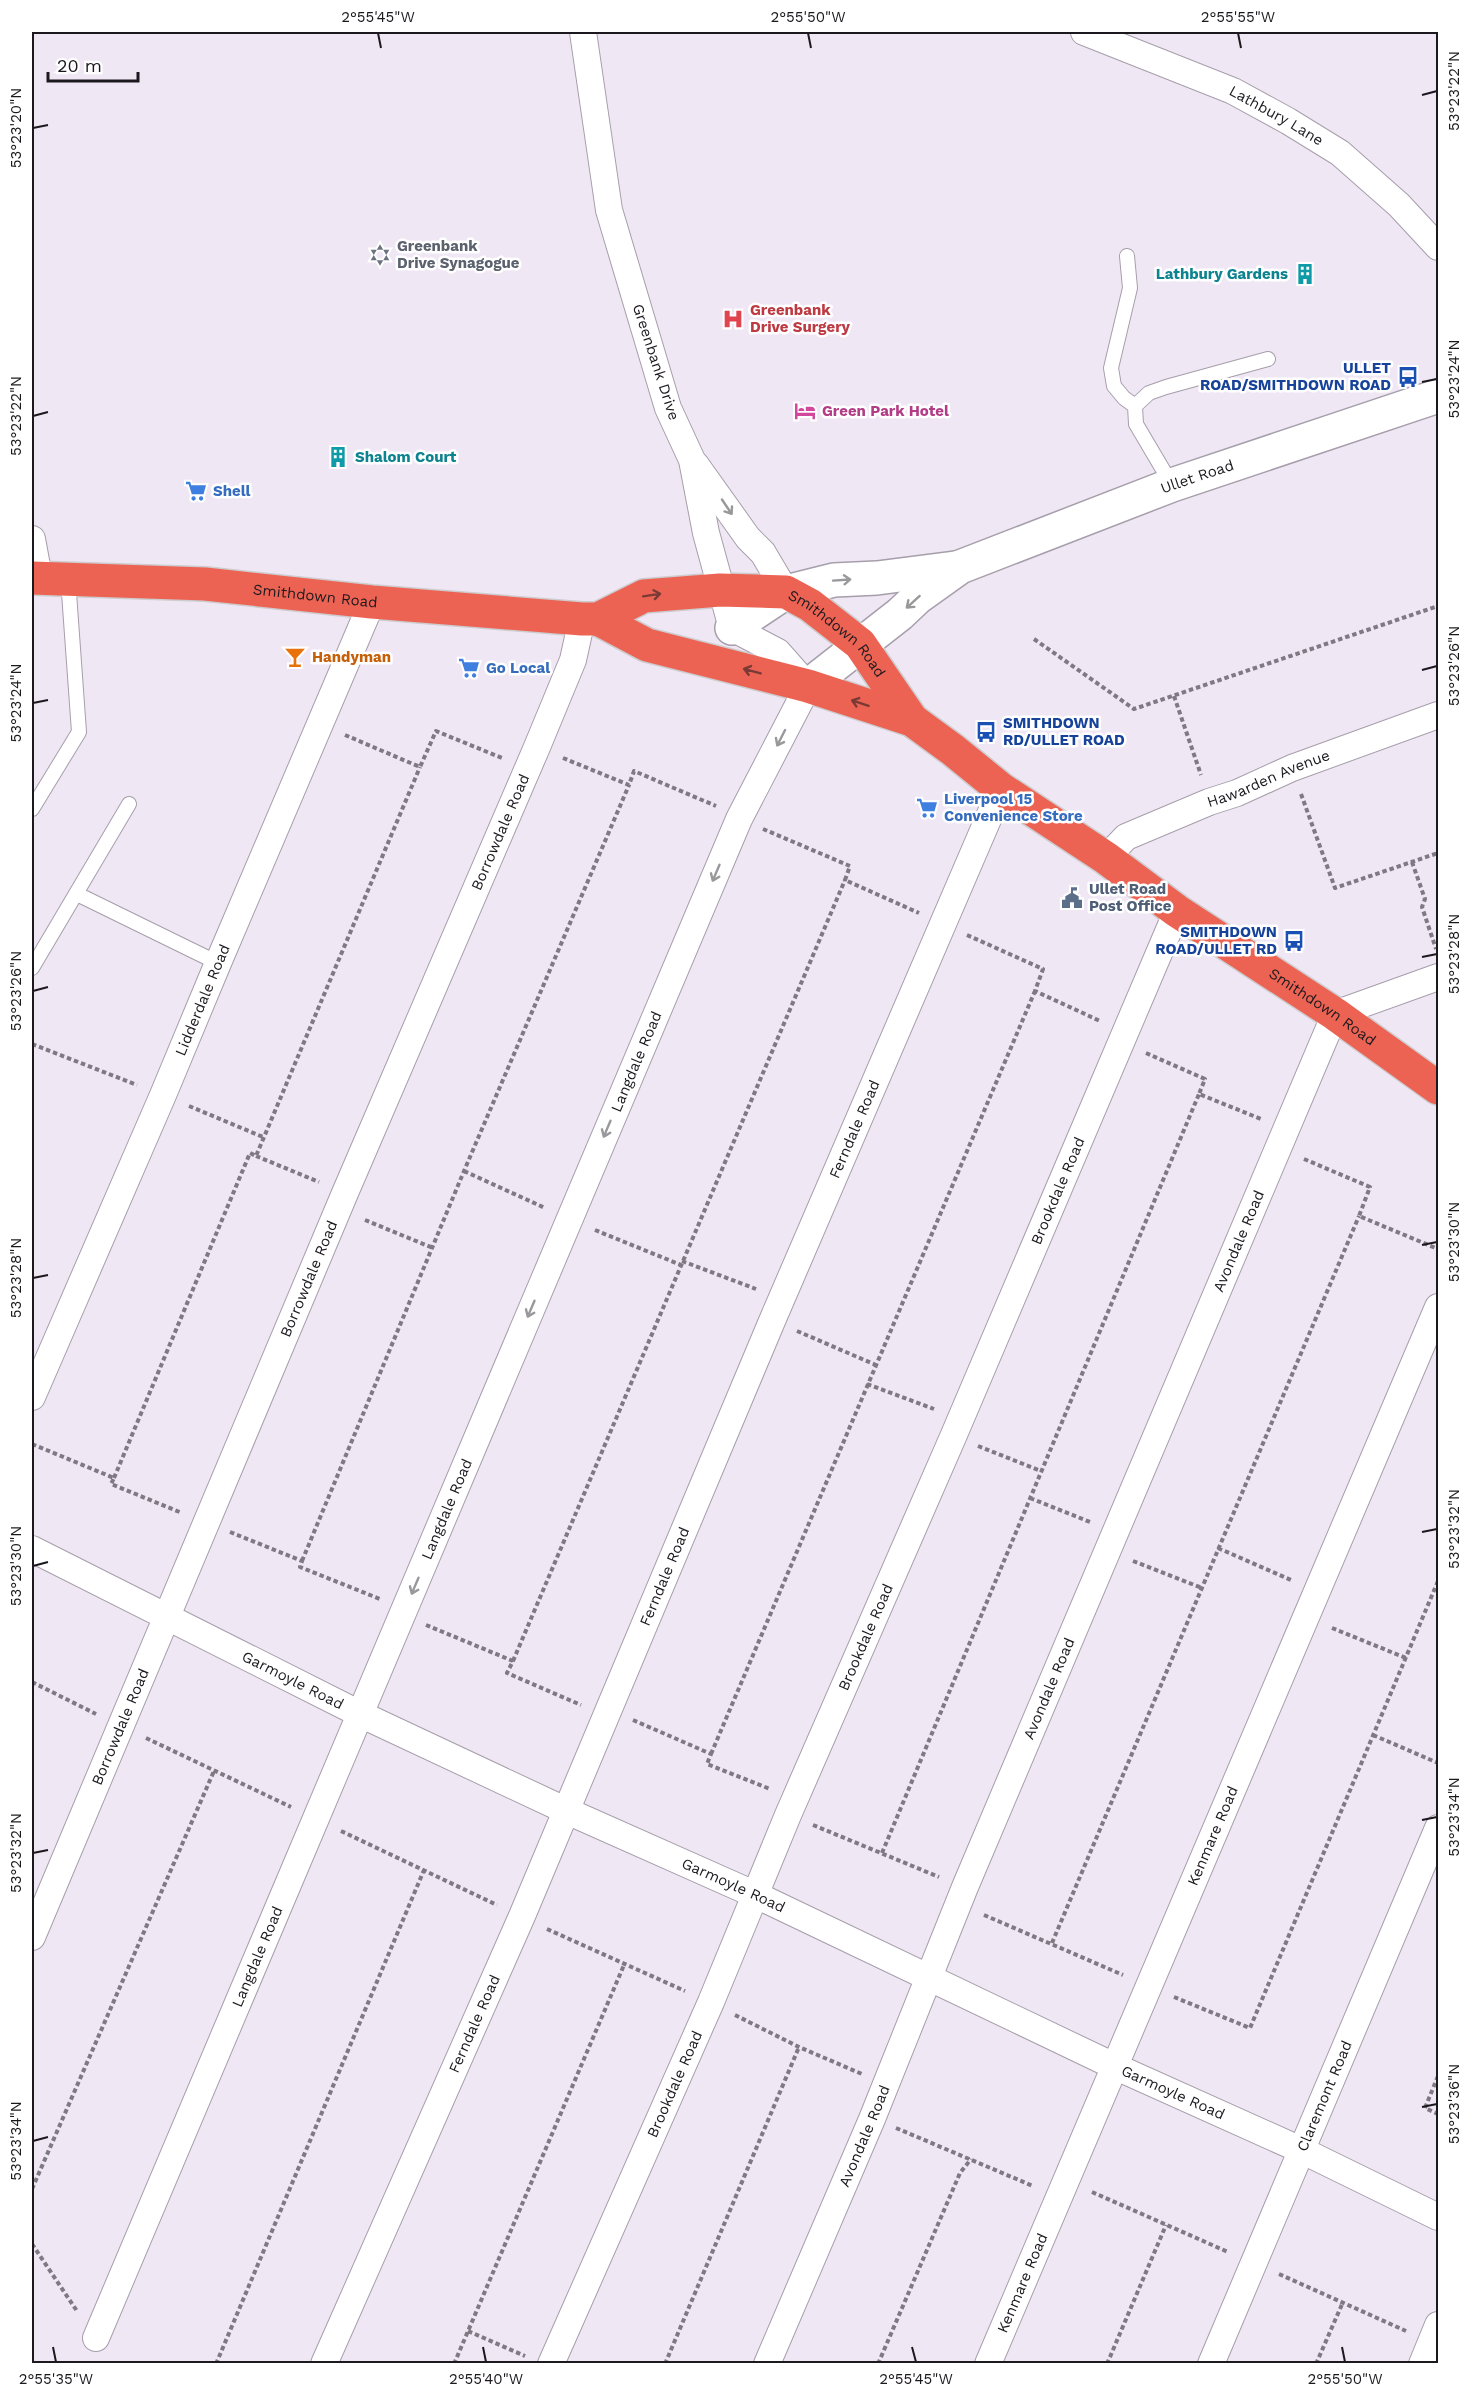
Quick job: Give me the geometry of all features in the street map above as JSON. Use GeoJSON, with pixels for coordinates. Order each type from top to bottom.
{"type":"FeatureCollection","features":[{"type":"Feature","properties":{"kind":"highway","name":"Smithdown Road"},"geometry":{"type":"LineString","coordinates":[[46,578],[205,584],[372,602],[590,619],[647,645],[808,686],[912,720],[1001,789],[1106,858],[1177,911],[1335,1014],[1438,1088]]}},
{"type":"Feature","properties":{"kind":"highway","name":"Smithdown Road"},"geometry":{"type":"LineString","coordinates":[[590,619],[644,596],[720,590],[786,592],[810,605],[860,644],[912,720]]}},
{"type":"Feature","properties":{"kind":"main road","name":"Ullet Road"},"geometry":{"type":"LineString","coordinates":[[732,628],[786,592],[834,580],[877,578],[960,567],[1172,485],[1438,396]]}},
{"type":"Feature","properties":{"kind":"main road","name":"Ullet Road"},"geometry":{"type":"LineString","coordinates":[[808,686],[900,614],[918,597],[960,567]]}},
{"type":"Feature","properties":{"kind":"street","name":"Greenbank Drive"},"geometry":{"type":"LineString","coordinates":[[583,32],[609,210],[668,408],[692,460],[706,533],[732,628]]}},
{"type":"Feature","properties":{"kind":"street","name":"Lathbury Lane"},"geometry":{"type":"LineString","coordinates":[[1084,32],[1233,91],[1323,142],[1340,153],[1399,205],[1438,247]]}},
{"type":"Feature","properties":{"kind":"street"},"geometry":{"type":"LineString","coordinates":[[692,460],[748,538],[763,553],[786,592]]}},
{"type":"Feature","properties":{"kind":"street"},"geometry":{"type":"LineString","coordinates":[[32,539],[46,578]]}},
{"type":"Feature","properties":{"kind":"street","name":"Lidderdale Road"},"geometry":{"type":"LineString","coordinates":[[32,1397],[372,602]]}},
{"type":"Feature","properties":{"kind":"street","name":"Borrowdale Road"},"geometry":{"type":"LineString","coordinates":[[32,1937],[590,619]]}},
{"type":"Feature","properties":{"kind":"street"},"geometry":{"type":"LineString","coordinates":[[732,628],[778,652],[808,686]]}},
{"type":"Feature","properties":{"kind":"street","name":"Langdale Road"},"geometry":{"type":"LineString","coordinates":[[96,2338],[739,819],[808,686]]}},
{"type":"Feature","properties":{"kind":"street","name":"Hawarden Avenue"},"geometry":{"type":"LineString","coordinates":[[1106,858],[1126,837],[1292,768],[1438,715]]}},
{"type":"Feature","properties":{"kind":"street","name":"Ferndale Road"},"geometry":{"type":"LineString","coordinates":[[324,2364],[522,1916],[777,1310],[1001,789]]}},
{"type":"Feature","properties":{"kind":"street","name":"Brookdale Road"},"geometry":{"type":"LineString","coordinates":[[542,2361],[711,2002],[1177,911]]}},
{"type":"Feature","properties":{"kind":"street"},"geometry":{"type":"LineString","coordinates":[[1335,1014],[1438,977]]}},
{"type":"Feature","properties":{"kind":"street","name":"Avondale Road"},"geometry":{"type":"LineString","coordinates":[[767,2364],[872,2118],[927,1978],[1335,1014]]}},
{"type":"Feature","properties":{"kind":"street","name":"Kenmare Road"},"geometry":{"type":"LineString","coordinates":[[988,2364],[1438,1307]]}},
{"type":"Feature","properties":{"kind":"street","name":"Garmoyle Road"},"geometry":{"type":"LineString","coordinates":[[32,1549],[360,1714],[567,1811],[756,1895],[927,1978],[1300,2150],[1438,2217]]}},
{"type":"Feature","properties":{"kind":"street","name":"Claremont Road"},"geometry":{"type":"LineString","coordinates":[[1211,2364],[1438,1828]]}},
{"type":"Feature","properties":{"kind":"street"},"geometry":{"type":"LineString","coordinates":[[1422,2364],[1438,2325]]}},
{"type":"Feature","properties":{"kind":"lane"},"geometry":{"type":"LineString","coordinates":[[1127,256],[1130,288],[1111,368],[1114,386],[1135,406]]}},
{"type":"Feature","properties":{"kind":"lane"},"geometry":{"type":"LineString","coordinates":[[1135,406],[1149,393],[1268,359]]}},
{"type":"Feature","properties":{"kind":"lane"},"geometry":{"type":"LineString","coordinates":[[1135,406],[1136,424],[1172,485]]}},
{"type":"Feature","properties":{"kind":"lane"},"geometry":{"type":"LineString","coordinates":[[32,809],[79,732],[46,578]]}},
{"type":"Feature","properties":{"kind":"lane"},"geometry":{"type":"LineString","coordinates":[[32,968],[129,804]]}},
{"type":"Feature","properties":{"kind":"lane"},"geometry":{"type":"LineString","coordinates":[[77,894],[218,963]]}},
{"type":"Feature","properties":{"kind":"path"},"geometry":{"type":"LineString","coordinates":[[1035,639],[1134,709],[1438,606]]}},
{"type":"Feature","properties":{"kind":"path"},"geometry":{"type":"LineString","coordinates":[[1174,696],[1209,802]]}},
{"type":"Feature","properties":{"kind":"path"},"geometry":{"type":"LineString","coordinates":[[320,724],[420,767]]}},
{"type":"Feature","properties":{"kind":"path"},"geometry":{"type":"LineString","coordinates":[[256,1156],[436,731],[629,785]]}},
{"type":"Feature","properties":{"kind":"path"},"geometry":{"type":"LineString","coordinates":[[1292,768],[1335,888],[1438,853]]}},
{"type":"Feature","properties":{"kind":"path"},"geometry":{"type":"LineString","coordinates":[[302,1561],[634,771],[850,866],[507,1673],[711,1754]]}},
{"type":"Feature","properties":{"kind":"path"},"geometry":{"type":"LineString","coordinates":[[1412,862],[1425,899],[1422,907],[1438,956]]}},
{"type":"Feature","properties":{"kind":"path"},"geometry":{"type":"LineString","coordinates":[[845,879],[1043,969],[707,1764],[1052,1943],[1250,2028],[1438,1581]]}},
{"type":"Feature","properties":{"kind":"path"},"geometry":{"type":"LineString","coordinates":[[882,1853],[1205,1079],[1035,991]]}},
{"type":"Feature","properties":{"kind":"path"},"geometry":{"type":"LineString","coordinates":[[1052,1943],[1370,1187],[1199,1094]]}},
{"type":"Feature","properties":{"kind":"path"},"geometry":{"type":"LineString","coordinates":[[114,1478],[250,1153],[433,1248]]}},
{"type":"Feature","properties":{"kind":"path"},"geometry":{"type":"LineString","coordinates":[[1359,1216],[1438,1249]]}},
{"type":"Feature","properties":{"kind":"path"},"geometry":{"type":"LineString","coordinates":[[682,1261],[876,1365]]}},
{"type":"Feature","properties":{"kind":"path"},"geometry":{"type":"LineString","coordinates":[[867,1384],[1041,1471]]}},
{"type":"Feature","properties":{"kind":"path"},"geometry":{"type":"LineString","coordinates":[[1030,1498],[1202,1588]]}},
{"type":"Feature","properties":{"kind":"path"},"geometry":{"type":"LineString","coordinates":[[1218,1548],[1317,1592]]}},
{"type":"Feature","properties":{"kind":"path"},"geometry":{"type":"LineString","coordinates":[[403,1616],[513,1660]]}},
{"type":"Feature","properties":{"kind":"path"},"geometry":{"type":"LineString","coordinates":[[1306,1617],[1406,1658]]}},
{"type":"Feature","properties":{"kind":"path"},"geometry":{"type":"LineString","coordinates":[[32,1683],[624,1965],[711,2002],[800,2047],[884,2084]]}},
{"type":"Feature","properties":{"kind":"path"},"geometry":{"type":"LineString","coordinates":[[1373,1735],[1438,1763]]}},
{"type":"Feature","properties":{"kind":"path"},"geometry":{"type":"LineString","coordinates":[[32,2189],[214,1771]]}},
{"type":"Feature","properties":{"kind":"path"},"geometry":{"type":"LineString","coordinates":[[216,2364],[424,1870]]}},
{"type":"Feature","properties":{"kind":"path"},"geometry":{"type":"LineString","coordinates":[[454,2364],[624,1965]]}},
{"type":"Feature","properties":{"kind":"path"},"geometry":{"type":"LineString","coordinates":[[665,2364],[800,2047]]}},
{"type":"Feature","properties":{"kind":"path"},"geometry":{"type":"LineString","coordinates":[[1438,2076],[1425,2108],[1438,2114]]}},
{"type":"Feature","properties":{"kind":"path"},"geometry":{"type":"LineString","coordinates":[[872,2118],[1058,2197]]}},
{"type":"Feature","properties":{"kind":"path"},"geometry":{"type":"LineString","coordinates":[[878,2364],[960,2173],[971,2159]]}},
{"type":"Feature","properties":{"kind":"path"},"geometry":{"type":"LineString","coordinates":[[1107,2364],[1166,2225]]}},
{"type":"Feature","properties":{"kind":"path"},"geometry":{"type":"LineString","coordinates":[[32,2244],[96,2338]]}},
{"type":"Feature","properties":{"kind":"path"},"geometry":{"type":"LineString","coordinates":[[1317,2364],[1343,2302]]}},
{"type":"Feature","properties":{"kind":"path"},"geometry":{"type":"LineString","coordinates":[[468,2331],[542,2361]]}},
{"type":"Feature","properties":{"kind":"place","name":"Greenbank Drive Synagogue"},"geometry":{"type":"Point","coordinates":[380,255]}},
{"type":"Feature","properties":{"kind":"place","name":"Lathbury Gardens"},"geometry":{"type":"Point","coordinates":[1305,274]}},
{"type":"Feature","properties":{"kind":"place","name":"Greenbank Drive Surgery"},"geometry":{"type":"Point","coordinates":[733,319]}},
{"type":"Feature","properties":{"kind":"place","name":"ULLET ROAD/SMITHDOWN ROAD"},"geometry":{"type":"Point","coordinates":[1408,377]}},
{"type":"Feature","properties":{"kind":"place","name":"Green Park Hotel"},"geometry":{"type":"Point","coordinates":[805,411]}},
{"type":"Feature","properties":{"kind":"place","name":"Shalom Court"},"geometry":{"type":"Point","coordinates":[338,457]}},
{"type":"Feature","properties":{"kind":"place","name":"Shell"},"geometry":{"type":"Point","coordinates":[196,491]}},
{"type":"Feature","properties":{"kind":"place","name":"Handyman"},"geometry":{"type":"Point","coordinates":[295,657]}},
{"type":"Feature","properties":{"kind":"place","name":"Go Local"},"geometry":{"type":"Point","coordinates":[469,668]}},
{"type":"Feature","properties":{"kind":"place","name":"SMITHDOWN RD/ULLET ROAD"},"geometry":{"type":"Point","coordinates":[986,732]}},
{"type":"Feature","properties":{"kind":"place","name":"Liverpool 15 Convenience Store"},"geometry":{"type":"Point","coordinates":[927,808]}},
{"type":"Feature","properties":{"kind":"place","name":"Ullet Road Post Office"},"geometry":{"type":"Point","coordinates":[1072,898]}},
{"type":"Feature","properties":{"kind":"place","name":"SMITHDOWN ROAD/ULLET RD"},"geometry":{"type":"Point","coordinates":[1294,941]}}]}
